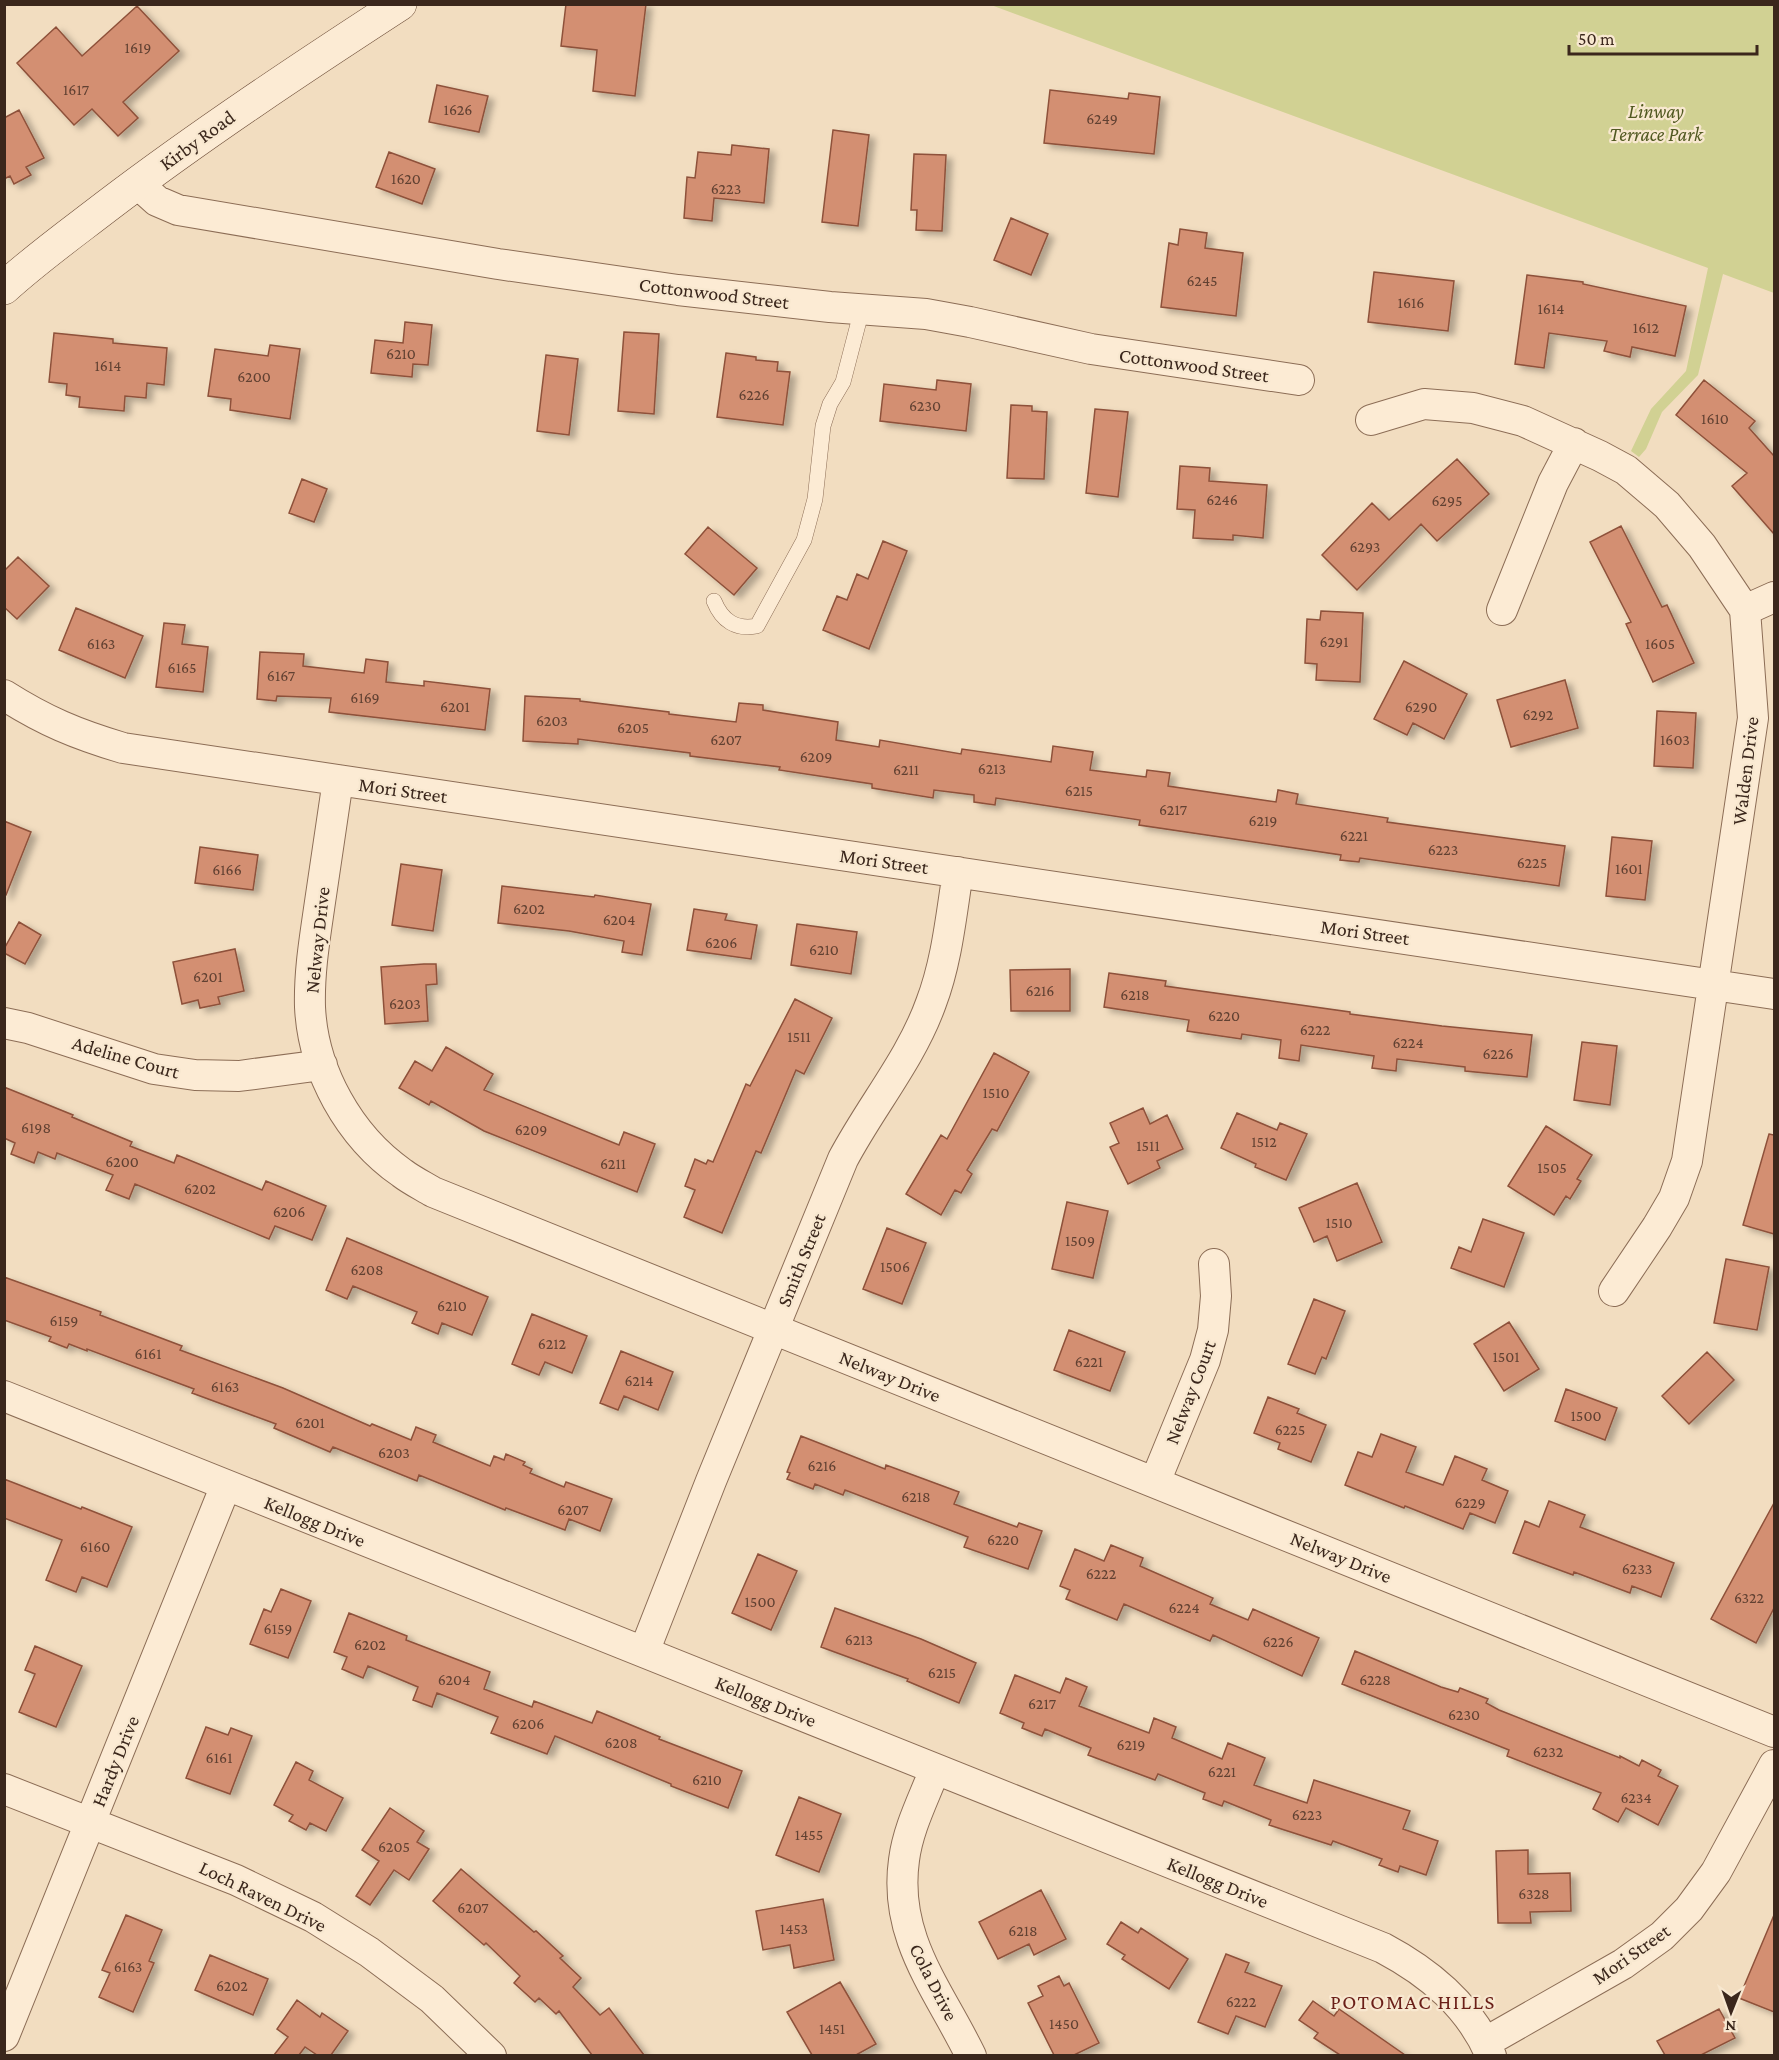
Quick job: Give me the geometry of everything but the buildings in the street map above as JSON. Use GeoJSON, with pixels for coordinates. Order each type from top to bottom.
{"type":"FeatureCollection","features":[{"type":"Feature","properties":{"kind":"main road","name":"Kirby Road"},"geometry":{"type":"LineString","coordinates":[[4,288],[137,183],[272,86],[400,4]]}},
{"type":"Feature","properties":{"kind":"street","name":"Cottonwood Street"},"geometry":{"type":"LineString","coordinates":[[137,183],[157,201],[178,210],[498,264],[678,290],[926,314],[1091,350],[1299,381]]}},
{"type":"Feature","properties":{"kind":"street"},"geometry":{"type":"LineString","coordinates":[[1371,420],[1424,404],[1473,408],[1523,421],[1574,443],[1626,470],[1666,505],[1702,546],[1746,610],[1774,597]]}},
{"type":"Feature","properties":{"kind":"street"},"geometry":{"type":"LineString","coordinates":[[1502,610],[1553,483],[1574,443]]}},
{"type":"Feature","properties":{"kind":"street","name":"Walden Drive"},"geometry":{"type":"LineString","coordinates":[[1614,1291],[1674,1198],[1687,1161],[1753,718],[1746,610]]}},
{"type":"Feature","properties":{"kind":"street","name":"Mori Street"},"geometry":{"type":"LineString","coordinates":[[4,695],[36,715],[79,735],[123,748],[1774,994]]}},
{"type":"Feature","properties":{"kind":"street","name":"Nelway Drive"},"geometry":{"type":"LineString","coordinates":[[338,780],[311,967],[310,1008],[316,1049],[334,1092],[352,1123],[375,1150],[402,1173],[433,1192],[1774,1732]]}},
{"type":"Feature","properties":{"kind":"street","name":"Smith Street"},"geometry":{"type":"LineString","coordinates":[[644,1652],[843,1159],[861,1125],[909,1050],[931,1003],[945,954],[958,872]]}},
{"type":"Feature","properties":{"kind":"street","name":"Adeline Court"},"geometry":{"type":"LineString","coordinates":[[4,1023],[27,1028],[154,1069],[195,1076],[239,1076],[322,1065]]}},
{"type":"Feature","properties":{"kind":"street","name":"Nelway Court"},"geometry":{"type":"LineString","coordinates":[[1155,1482],[1205,1360],[1213,1330],[1216,1296],[1214,1264]]}},
{"type":"Feature","properties":{"kind":"street","name":"Kellogg Drive"},"geometry":{"type":"LineString","coordinates":[[4,1396],[1383,1948],[1412,1963],[1441,1986],[1465,2012],[1489,2049]]}},
{"type":"Feature","properties":{"kind":"street","name":"Hardy Drive"},"geometry":{"type":"LineString","coordinates":[[4,2036],[226,1485]]}},
{"type":"Feature","properties":{"kind":"street","name":"Mori Street"},"geometry":{"type":"LineString","coordinates":[[1489,2049],[1623,1964],[1662,1936],[1689,1909],[1716,1872],[1774,1765]]}},
{"type":"Feature","properties":{"kind":"street","name":"Cola Drive"},"geometry":{"type":"LineString","coordinates":[[935,1769],[911,1832],[904,1859],[902,1893],[907,1924],[919,1959],[971,2055]]}},
{"type":"Feature","properties":{"kind":"street","name":"Loch Raven Drive"},"geometry":{"type":"LineString","coordinates":[[4,1789],[236,1880],[313,1917],[369,1952],[432,1999],[491,2055]]}},
{"type":"Feature","properties":{"kind":"lane"},"geometry":{"type":"LineString","coordinates":[[714,601],[719,614],[734,626],[745,628],[757,626],[804,540],[815,499],[823,426],[830,404],[843,382],[862,309]]}},
{"type":"Feature","properties":{"kind":"green space","name":"Linway Terrace Park"},"geometry":{"type":"Polygon","coordinates":[[[991,5],[1774,5],[1774,293],[1723,274],[1698,375],[1662,412],[1646,449],[1639,457],[1631,451],[1651,409],[1686,371],[1708,268],[991,5]]]}},
{"type":"Feature","properties":{"kind":"district","name":"POTOMAC HILLS"},"geometry":{"type":"Point","coordinates":[1413,2002]}}]}
